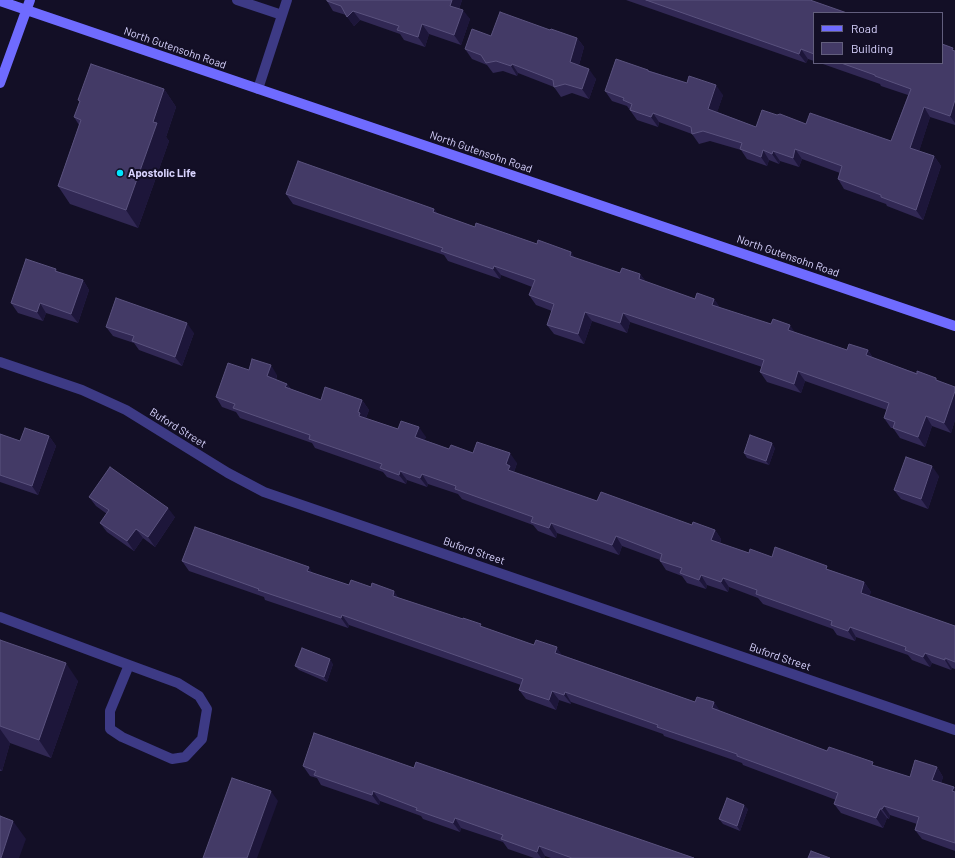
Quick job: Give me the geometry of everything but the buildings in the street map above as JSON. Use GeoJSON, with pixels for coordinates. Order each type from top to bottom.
{"type":"FeatureCollection","features":[{"type":"Feature","properties":{"kind":"street"},"geometry":{"type":"LineString","coordinates":[[237,0],[282,15]]}},
{"type":"Feature","properties":{"kind":"street"},"geometry":{"type":"LineString","coordinates":[[258,89],[287,0]]}},
{"type":"Feature","properties":{"kind":"street","name":"North Gutensohn Road"},"geometry":{"type":"LineString","coordinates":[[0,1],[28,5],[258,89],[955,326]]}},
{"type":"Feature","properties":{"kind":"street"},"geometry":{"type":"LineString","coordinates":[[0,83],[28,5]]}},
{"type":"Feature","properties":{"kind":"street","name":"Buford Street"},"geometry":{"type":"LineString","coordinates":[[0,362],[82,390],[126,410],[228,473],[264,492],[955,730]]}},
{"type":"Feature","properties":{"kind":"street"},"geometry":{"type":"LineString","coordinates":[[0,617],[129,665],[178,684],[199,696],[207,709],[202,739],[185,757],[172,760],[122,738],[110,729],[110,711],[129,665]]}},
{"type":"Feature","properties":{"kind":"place","name":"Apostolic Life"},"geometry":{"type":"Point","coordinates":[120,173]}}]}
